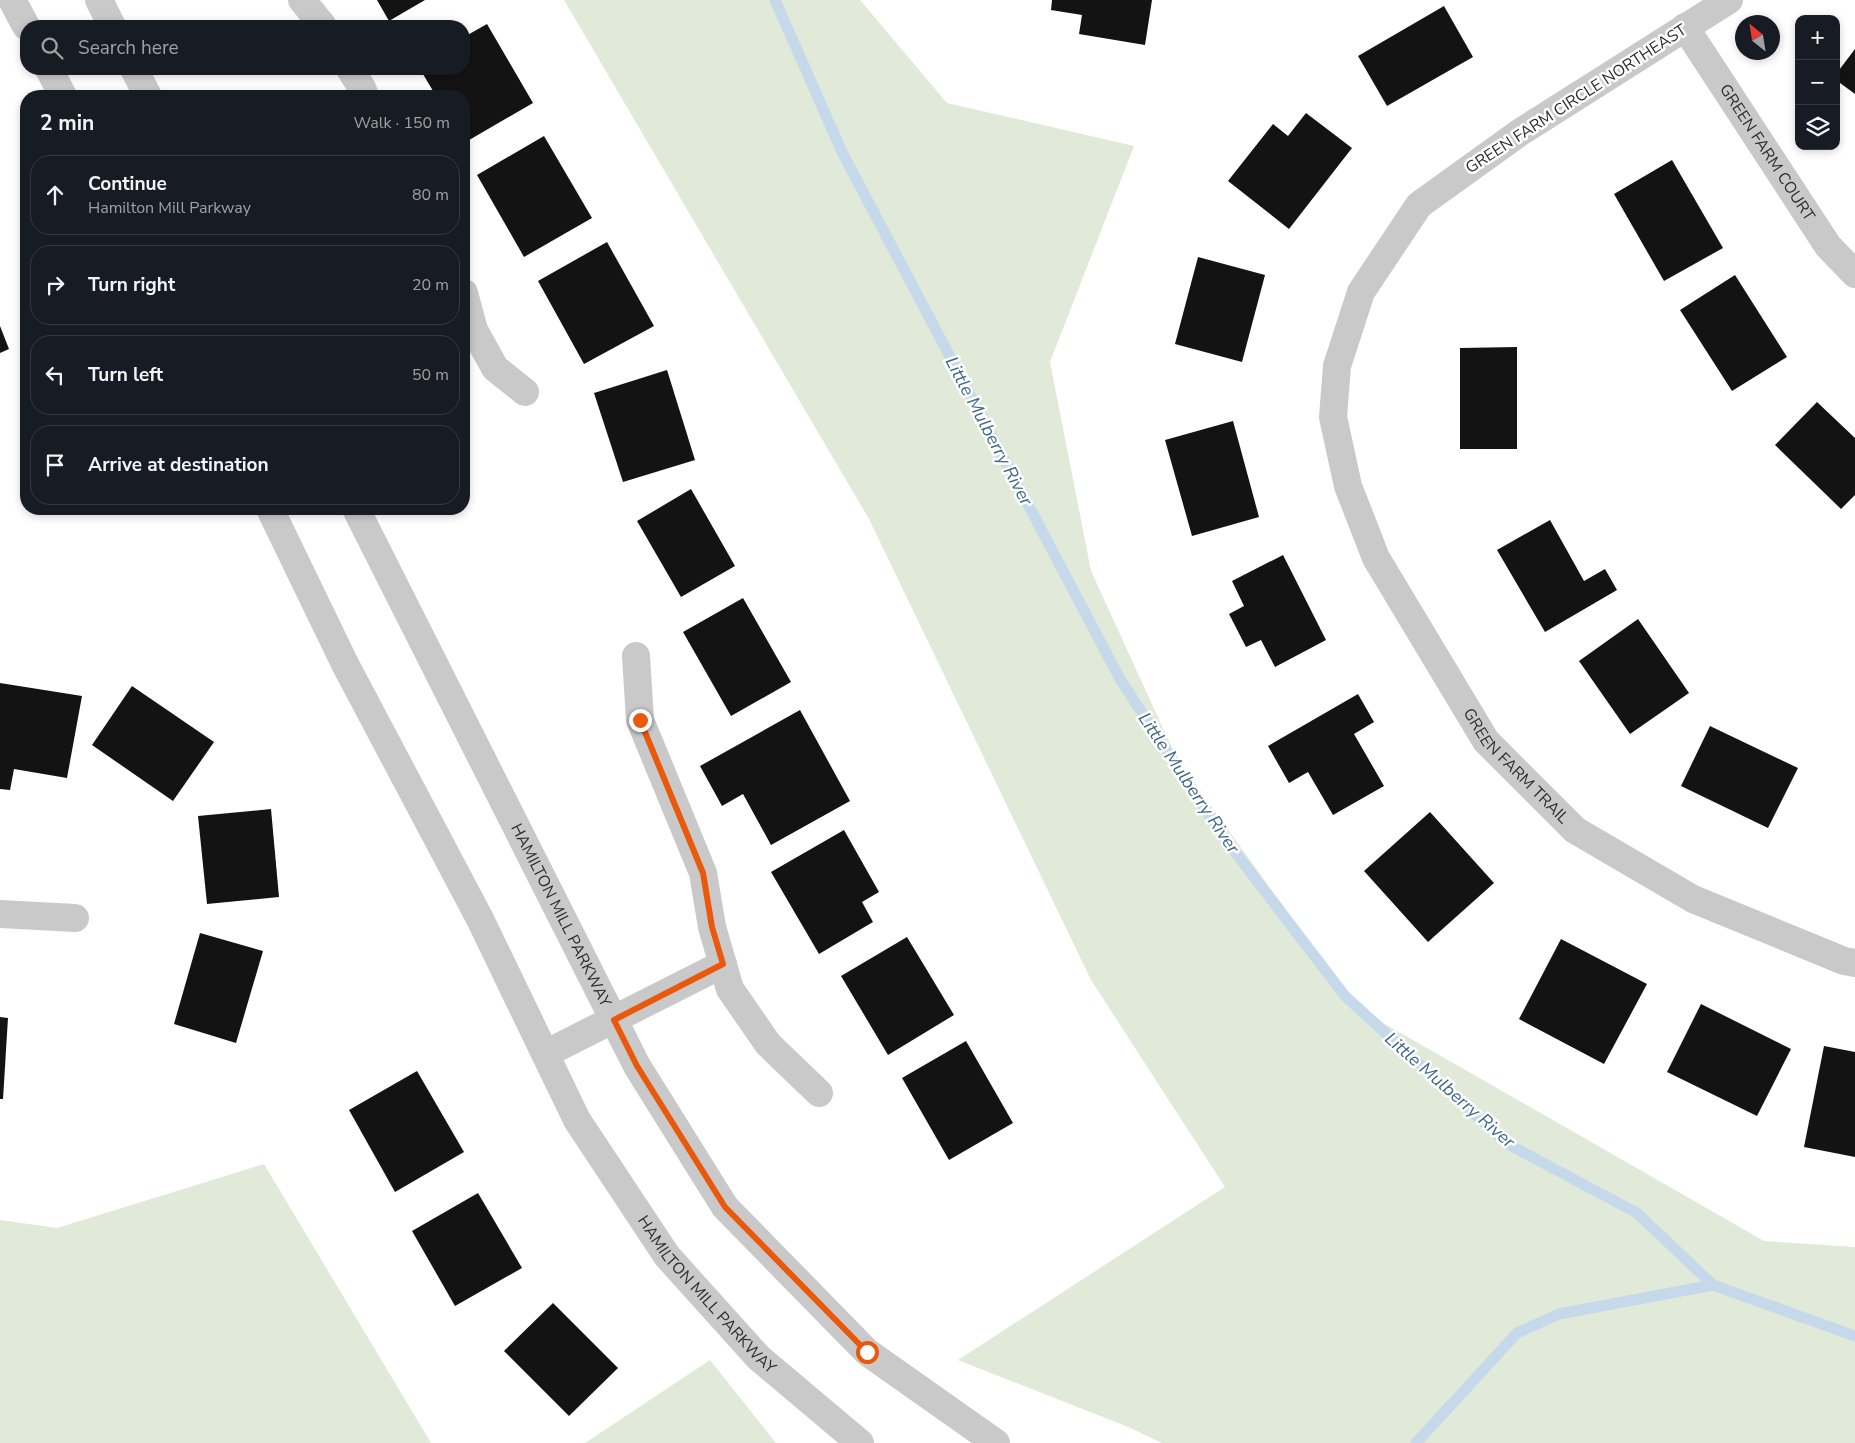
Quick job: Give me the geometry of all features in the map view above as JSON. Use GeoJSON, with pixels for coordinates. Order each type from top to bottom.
{"type":"FeatureCollection","features":[{"type":"Feature","properties":{"kind":"street"},"geometry":{"type":"LineString","coordinates":[[12,0],[23,20]]}},
{"type":"Feature","properties":{"kind":"street"},"geometry":{"type":"LineString","coordinates":[[99,0],[109,20]]}},
{"type":"Feature","properties":{"kind":"street"},"geometry":{"type":"LineString","coordinates":[[302,0],[318,20]]}},
{"type":"Feature","properties":{"kind":"street","name":"GREEN FARM CIRCLE NORTHEAST"},"geometry":{"type":"LineString","coordinates":[[1333,417],[1337,366],[1361,292],[1419,205],[1519,133],[1729,0]]}},
{"type":"Feature","properties":{"kind":"street","name":"GREEN FARM COURT"},"geometry":{"type":"LineString","coordinates":[[1685,27],[1828,246],[1855,274]]}},
{"type":"Feature","properties":{"kind":"street"},"geometry":{"type":"LineString","coordinates":[[52,75],[60,90]]}},
{"type":"Feature","properties":{"kind":"street"},"geometry":{"type":"LineString","coordinates":[[137,75],[145,90]]}},
{"type":"Feature","properties":{"kind":"street"},"geometry":{"type":"LineString","coordinates":[[354,75],[363,90]]}},
{"type":"Feature","properties":{"kind":"street"},"geometry":{"type":"LineString","coordinates":[[470,315],[474,330],[495,368],[525,392]]}},
{"type":"Feature","properties":{"kind":"street","name":"GREEN FARM TRAIL"},"geometry":{"type":"LineString","coordinates":[[1333,417],[1348,486],[1376,558],[1486,742],[1575,830],[1694,899],[1844,961],[1855,962]]}},
{"type":"Feature","properties":{"kind":"street","name":"HAMILTON MILL PARKWAY"},"geometry":{"type":"LineString","coordinates":[[273,515],[345,664],[480,919],[577,1120],[667,1256],[759,1358],[860,1443]]}},
{"type":"Feature","properties":{"kind":"street","name":"HAMILTON MILL PARKWAY"},"geometry":{"type":"LineString","coordinates":[[359,515],[637,1066],[725,1207],[867,1352],[996,1443]]}},
{"type":"Feature","properties":{"kind":"street"},"geometry":{"type":"LineString","coordinates":[[636,656],[640,720],[703,873],[712,927],[730,989],[768,1044],[819,1093]]}},
{"type":"Feature","properties":{"kind":"street"},"geometry":{"type":"LineString","coordinates":[[0,914],[74,918]]}},
{"type":"Feature","properties":{"kind":"street"},"geometry":{"type":"LineString","coordinates":[[545,1054],[723,964]]}},
{"type":"Feature","properties":{"kind":"green space"},"geometry":{"type":"Polygon","coordinates":[[[564,0],[860,0],[947,103],[1134,146],[1050,362],[1091,571],[1177,759],[1357,1008],[1764,1241],[1855,1247],[1855,1443],[1162,1443],[1128,1427],[958,1360],[1225,1187],[1091,980],[869,519],[564,0]]]}},
{"type":"Feature","properties":{"kind":"green space"},"geometry":{"type":"Polygon","coordinates":[[[264,1164],[431,1443],[0,1443],[0,1220],[57,1228],[264,1164]]]}},
{"type":"Feature","properties":{"kind":"green space"},"geometry":{"type":"Polygon","coordinates":[[[710,1360],[776,1443],[585,1443],[710,1360]]]}},
{"type":"Feature","properties":{"kind":"building"},"geometry":{"type":"Polygon","coordinates":[[[377,0],[425,0],[391,20],[388,20],[377,0]]]}},
{"type":"Feature","properties":{"kind":"building"},"geometry":{"type":"Polygon","coordinates":[[[1052,0],[1152,0],[1145,45],[1079,34],[1082,15],[1051,10],[1052,0]]]}},
{"type":"Feature","properties":{"kind":"building"},"geometry":{"type":"Polygon","coordinates":[[[1444,6],[1473,57],[1387,106],[1358,56],[1444,6]]]}},
{"type":"Feature","properties":{"kind":"building"},"geometry":{"type":"Polygon","coordinates":[[[487,24],[533,103],[470,140],[470,90],[432,90],[424,75],[470,75],[470,34],[487,24]]]}},
{"type":"Feature","properties":{"kind":"building"},"geometry":{"type":"Polygon","coordinates":[[[1855,49],[1855,94],[1840,83],[1840,69],[1855,49]]]}},
{"type":"Feature","properties":{"kind":"building"},"geometry":{"type":"Polygon","coordinates":[[[1306,113],[1352,148],[1289,229],[1228,181],[1273,124],[1288,136],[1306,113]]]}},
{"type":"Feature","properties":{"kind":"building"},"geometry":{"type":"Polygon","coordinates":[[[544,136],[592,218],[524,257],[477,175],[544,136]]]}},
{"type":"Feature","properties":{"kind":"building"},"geometry":{"type":"Polygon","coordinates":[[[1672,160],[1723,248],[1664,281],[1614,194],[1672,160]]]}},
{"type":"Feature","properties":{"kind":"building"},"geometry":{"type":"Polygon","coordinates":[[[607,242],[654,326],[584,364],[538,281],[607,242]]]}},
{"type":"Feature","properties":{"kind":"building"},"geometry":{"type":"Polygon","coordinates":[[[1198,257],[1265,275],[1242,362],[1175,344],[1198,257]]]}},
{"type":"Feature","properties":{"kind":"building"},"geometry":{"type":"Polygon","coordinates":[[[1735,275],[1787,357],[1732,391],[1680,310],[1735,275]]]}},
{"type":"Feature","properties":{"kind":"building"},"geometry":{"type":"Polygon","coordinates":[[[0,326],[9,349],[0,353],[0,326]]]}},
{"type":"Feature","properties":{"kind":"building"},"geometry":{"type":"Polygon","coordinates":[[[1517,347],[1517,449],[1460,449],[1460,348],[1517,347]]]}},
{"type":"Feature","properties":{"kind":"building"},"geometry":{"type":"Polygon","coordinates":[[[667,370],[695,460],[623,482],[594,393],[667,370]]]}},
{"type":"Feature","properties":{"kind":"building"},"geometry":{"type":"Polygon","coordinates":[[[1817,402],[1855,438],[1855,495],[1841,509],[1775,445],[1817,402]]]}},
{"type":"Feature","properties":{"kind":"building"},"geometry":{"type":"Polygon","coordinates":[[[1233,421],[1259,517],[1192,536],[1165,440],[1233,421]]]}},
{"type":"Feature","properties":{"kind":"building"},"geometry":{"type":"Polygon","coordinates":[[[691,489],[735,566],[681,597],[637,521],[691,489]]]}},
{"type":"Feature","properties":{"kind":"building"},"geometry":{"type":"Polygon","coordinates":[[[1550,520],[1584,581],[1605,569],[1617,590],[1545,632],[1497,550],[1550,520]]]}},
{"type":"Feature","properties":{"kind":"building"},"geometry":{"type":"Polygon","coordinates":[[[1283,555],[1326,640],[1275,667],[1261,640],[1246,647],[1229,614],[1244,606],[1232,581],[1283,555]]]}},
{"type":"Feature","properties":{"kind":"building"},"geometry":{"type":"Polygon","coordinates":[[[743,598],[791,682],[731,716],[683,632],[743,598]]]}},
{"type":"Feature","properties":{"kind":"building"},"geometry":{"type":"Polygon","coordinates":[[[1638,619],[1689,693],[1630,734],[1579,661],[1638,619]]]}},
{"type":"Feature","properties":{"kind":"building"},"geometry":{"type":"Polygon","coordinates":[[[0,683],[82,696],[67,778],[14,769],[10,790],[0,789],[0,683]]]}},
{"type":"Feature","properties":{"kind":"building"},"geometry":{"type":"Polygon","coordinates":[[[132,686],[214,742],[173,801],[92,745],[132,686]]]}},
{"type":"Feature","properties":{"kind":"building"},"geometry":{"type":"Polygon","coordinates":[[[1358,694],[1374,722],[1354,734],[1384,786],[1333,815],[1308,772],[1289,783],[1268,746],[1358,694]]]}},
{"type":"Feature","properties":{"kind":"building"},"geometry":{"type":"Polygon","coordinates":[[[800,710],[850,801],[771,845],[743,794],[722,806],[700,766],[800,710]]]}},
{"type":"Feature","properties":{"kind":"building"},"geometry":{"type":"Polygon","coordinates":[[[1710,726],[1798,768],[1768,828],[1681,786],[1710,726]]]}},
{"type":"Feature","properties":{"kind":"building"},"geometry":{"type":"Polygon","coordinates":[[[271,809],[279,897],[207,904],[198,816],[271,809]]]}},
{"type":"Feature","properties":{"kind":"building"},"geometry":{"type":"Polygon","coordinates":[[[1430,812],[1494,883],[1428,942],[1364,871],[1430,812]]]}},
{"type":"Feature","properties":{"kind":"building"},"geometry":{"type":"Polygon","coordinates":[[[844,830],[879,892],[862,902],[873,922],[819,954],[771,872],[844,830]]]}},
{"type":"Feature","properties":{"kind":"building"},"geometry":{"type":"Polygon","coordinates":[[[200,933],[263,951],[236,1043],[174,1024],[200,933]]]}},
{"type":"Feature","properties":{"kind":"building"},"geometry":{"type":"Polygon","coordinates":[[[907,937],[954,1015],[888,1055],[841,976],[907,937]]]}},
{"type":"Feature","properties":{"kind":"building"},"geometry":{"type":"Polygon","coordinates":[[[1561,939],[1647,984],[1604,1064],[1519,1019],[1561,939]]]}},
{"type":"Feature","properties":{"kind":"building"},"geometry":{"type":"Polygon","coordinates":[[[1701,1004],[1791,1049],[1757,1116],[1667,1072],[1701,1004]]]}},
{"type":"Feature","properties":{"kind":"building"},"geometry":{"type":"Polygon","coordinates":[[[0,1017],[8,1018],[3,1099],[0,1099],[0,1017]]]}},
{"type":"Feature","properties":{"kind":"building"},"geometry":{"type":"Polygon","coordinates":[[[966,1041],[1013,1123],[949,1160],[902,1078],[966,1041]]]}},
{"type":"Feature","properties":{"kind":"building"},"geometry":{"type":"Polygon","coordinates":[[[1824,1046],[1855,1052],[1855,1157],[1804,1147],[1824,1046]]]}},
{"type":"Feature","properties":{"kind":"building"},"geometry":{"type":"Polygon","coordinates":[[[417,1071],[464,1152],[395,1192],[349,1110],[417,1071]]]}},
{"type":"Feature","properties":{"kind":"building"},"geometry":{"type":"Polygon","coordinates":[[[478,1193],[522,1268],[455,1306],[412,1231],[478,1193]]]}},
{"type":"Feature","properties":{"kind":"building"},"geometry":{"type":"Polygon","coordinates":[[[553,1303],[618,1368],[569,1416],[504,1351],[553,1303]]]}},
{"type":"Feature","properties":{"kind":"waterway","name":"Little Mulberry River"},"geometry":{"type":"LineString","coordinates":[[775,0],[842,152],[1120,679],[1222,835],[1345,996],[1506,1143],[1637,1213],[1713,1285],[1855,1336]]}},
{"type":"Feature","properties":{"kind":"waterway"},"geometry":{"type":"LineString","coordinates":[[1416,1443],[1517,1333],[1559,1314],[1713,1285]]}},
{"type":"Feature","properties":{"kind":"route"},"geometry":{"type":"LineString","coordinates":[[640,720],[703,873],[712,927],[723,964],[614,1020],[637,1066],[725,1207],[867,1352]]}}]}
